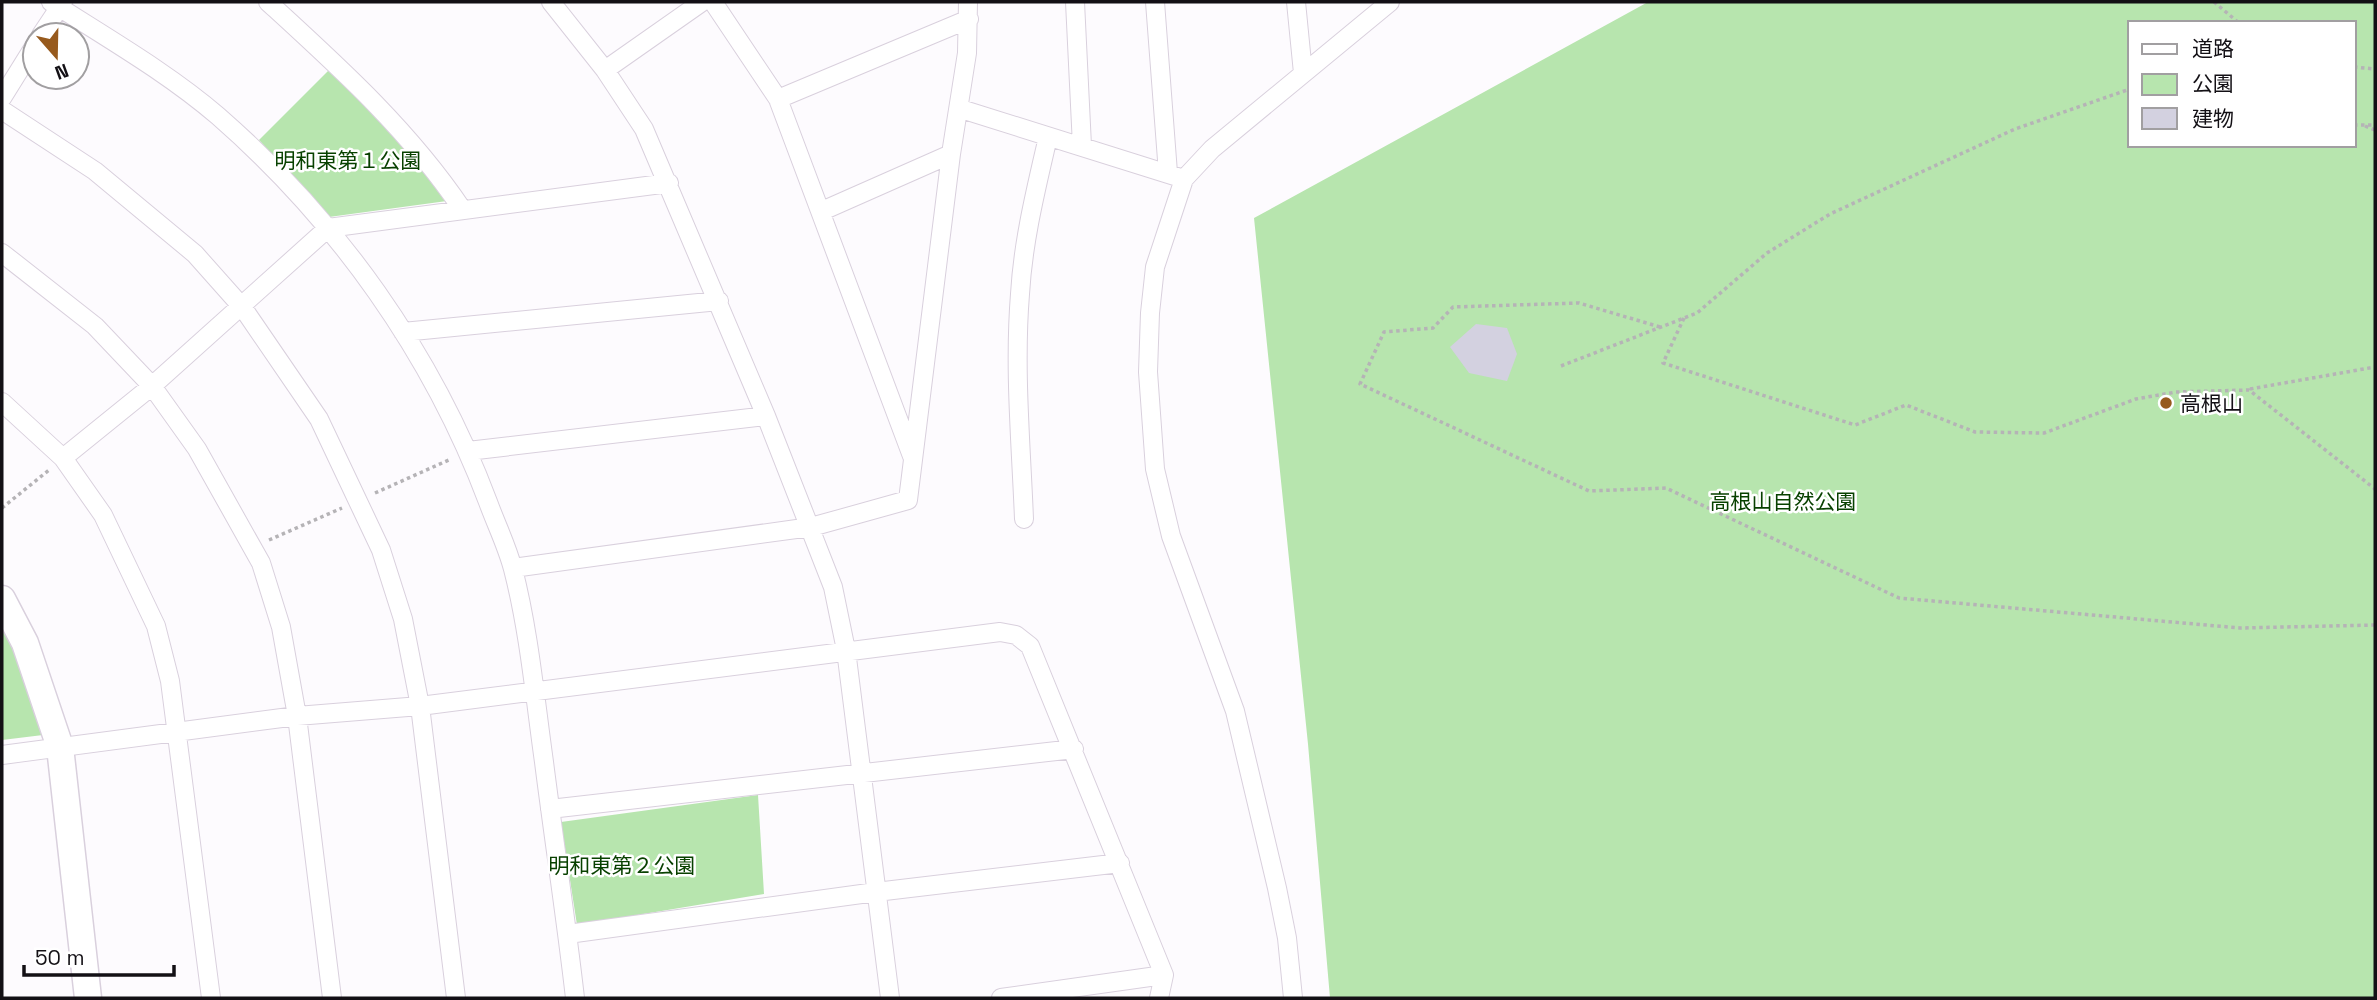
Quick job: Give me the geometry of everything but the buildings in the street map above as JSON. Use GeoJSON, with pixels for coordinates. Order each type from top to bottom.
{"type":"FeatureCollection","features":[{"type":"Feature","properties":{"kind":"street"},"geometry":{"type":"LineString","coordinates":[[268,2],[371,97],[431,164],[462,209]]}},
{"type":"Feature","properties":{"kind":"street"},"geometry":{"type":"LineString","coordinates":[[551,2],[605,70],[644,129],[719,301],[811,527],[832,587],[846,650],[890,998]]}},
{"type":"Feature","properties":{"kind":"street"},"geometry":{"type":"LineString","coordinates":[[605,70],[702,2]]}},
{"type":"Feature","properties":{"kind":"street"},"geometry":{"type":"LineString","coordinates":[[713,2],[778,99],[913,460]]}},
{"type":"Feature","properties":{"kind":"street"},"geometry":{"type":"LineString","coordinates":[[1075,2],[1082,146]]}},
{"type":"Feature","properties":{"kind":"street"},"geometry":{"type":"LineString","coordinates":[[1155,2],[1176,176],[1155,267],[1150,313],[1148,372],[1155,469],[1171,536],[1235,711],[1278,888],[1287,938],[1293,998]]}},
{"type":"Feature","properties":{"kind":"street"},"geometry":{"type":"LineString","coordinates":[[1296,2],[1303,74]]}},
{"type":"Feature","properties":{"kind":"street"},"geometry":{"type":"LineString","coordinates":[[1176,176],[1303,74],[1369,10],[1390,2]]}},
{"type":"Feature","properties":{"kind":"street"},"geometry":{"type":"LineString","coordinates":[[48,21],[58,3],[216,115],[281,176],[328,229],[403,332],[433,379],[468,451],[513,568],[534,689],[575,998]]}},
{"type":"Feature","properties":{"kind":"street"},"geometry":{"type":"LineString","coordinates":[[513,568],[811,527],[908,500],[951,154],[961,109],[968,10],[778,99]]}},
{"type":"Feature","properties":{"kind":"street"},"geometry":{"type":"LineString","coordinates":[[2,98],[21,67]]}},
{"type":"Feature","properties":{"kind":"street"},"geometry":{"type":"LineString","coordinates":[[961,109],[1176,176]]}},
{"type":"Feature","properties":{"kind":"street"},"geometry":{"type":"LineString","coordinates":[[2,110],[95,171],[195,254],[243,308],[319,419],[381,550],[403,619],[420,705],[456,998]]}},
{"type":"Feature","properties":{"kind":"street"},"geometry":{"type":"LineString","coordinates":[[1024,519],[1017,341],[1020,292],[1030,216],[1048,137]]}},
{"type":"Feature","properties":{"kind":"street"},"geometry":{"type":"LineString","coordinates":[[822,211],[951,154]]}},
{"type":"Feature","properties":{"kind":"street"},"geometry":{"type":"LineString","coordinates":[[63,458],[243,308],[328,229],[669,183]]}},
{"type":"Feature","properties":{"kind":"street"},"geometry":{"type":"LineString","coordinates":[[2,253],[95,326],[152,386],[197,449],[261,563],[281,627],[297,716],[332,998]]}},
{"type":"Feature","properties":{"kind":"street"},"geometry":{"type":"LineString","coordinates":[[403,332],[719,301]]}},
{"type":"Feature","properties":{"kind":"street"},"geometry":{"type":"LineString","coordinates":[[2,402],[63,458],[103,515],[156,626],[170,681],[211,998]]}},
{"type":"Feature","properties":{"kind":"street"},"geometry":{"type":"LineString","coordinates":[[468,451],[766,416]]}},
{"type":"Feature","properties":{"kind":"street"},"geometry":{"type":"LineString","coordinates":[[2,599],[25,643],[60,747],[88,998]]}},
{"type":"Feature","properties":{"kind":"street"},"geometry":{"type":"LineString","coordinates":[[2,755],[297,716],[420,705],[846,650],[1000,632],[1016,635],[1030,646],[1120,863],[1164,975],[1159,998]]}},
{"type":"Feature","properties":{"kind":"street"},"geometry":{"type":"LineString","coordinates":[[550,809],[862,771],[1074,749]]}},
{"type":"Feature","properties":{"kind":"street"},"geometry":{"type":"LineString","coordinates":[[568,934],[876,892],[1120,863]]}},
{"type":"Feature","properties":{"kind":"street"},"geometry":{"type":"LineString","coordinates":[[1001,998],[1164,975]]}},
{"type":"Feature","properties":{"kind":"path"},"geometry":{"type":"LineString","coordinates":[[2214,2],[2237,21]]}},
{"type":"Feature","properties":{"kind":"path"},"geometry":{"type":"LineString","coordinates":[[2356,67],[2375,69]]}},
{"type":"Feature","properties":{"kind":"path"},"geometry":{"type":"LineString","coordinates":[[1561,366],[1697,313],[1767,253],[1830,214],[2015,130],[2128,90]]}},
{"type":"Feature","properties":{"kind":"path"},"geometry":{"type":"LineString","coordinates":[[2356,125],[2375,127]]}},
{"type":"Feature","properties":{"kind":"path"},"geometry":{"type":"LineString","coordinates":[[1660,327],[1579,303],[1453,307],[1433,328],[1384,332],[1360,384],[1589,491],[1667,488],[1899,598],[2240,628],[2375,625]]}},
{"type":"Feature","properties":{"kind":"path"},"geometry":{"type":"LineString","coordinates":[[1684,318],[1663,363],[1855,425],[1906,405],[1975,432],[2044,433],[2137,399],[2176,392],[2249,390],[2375,367]]}},
{"type":"Feature","properties":{"kind":"path"},"geometry":{"type":"LineString","coordinates":[[2249,390],[2375,489]]}},
{"type":"Feature","properties":{"kind":"path"},"geometry":{"type":"LineString","coordinates":[[2,508],[63,458]]}},
{"type":"Feature","properties":{"kind":"green space","name":"高根山自然公園"},"geometry":{"type":"Polygon","coordinates":[[[1648,2],[2375,2],[2375,998],[1330,998],[1308,744],[1254,218],[1648,2]]]}},
{"type":"Feature","properties":{"kind":"green space","name":"明和東第１公園"},"geometry":{"type":"Polygon","coordinates":[[[330,69],[404,141],[447,201],[329,217],[259,140],[330,69]]]}},
{"type":"Feature","properties":{"kind":"green space"},"geometry":{"type":"Polygon","coordinates":[[[2,622],[21,661],[43,735],[2,740],[2,622]]]}},
{"type":"Feature","properties":{"kind":"green space","name":"明和東第２公園"},"geometry":{"type":"Polygon","coordinates":[[[758,795],[764,894],[577,925],[561,822],[758,795]]]}},
{"type":"Feature","properties":{"kind":"place","name":"高根山"},"geometry":{"type":"Point","coordinates":[2166,403]}}]}
